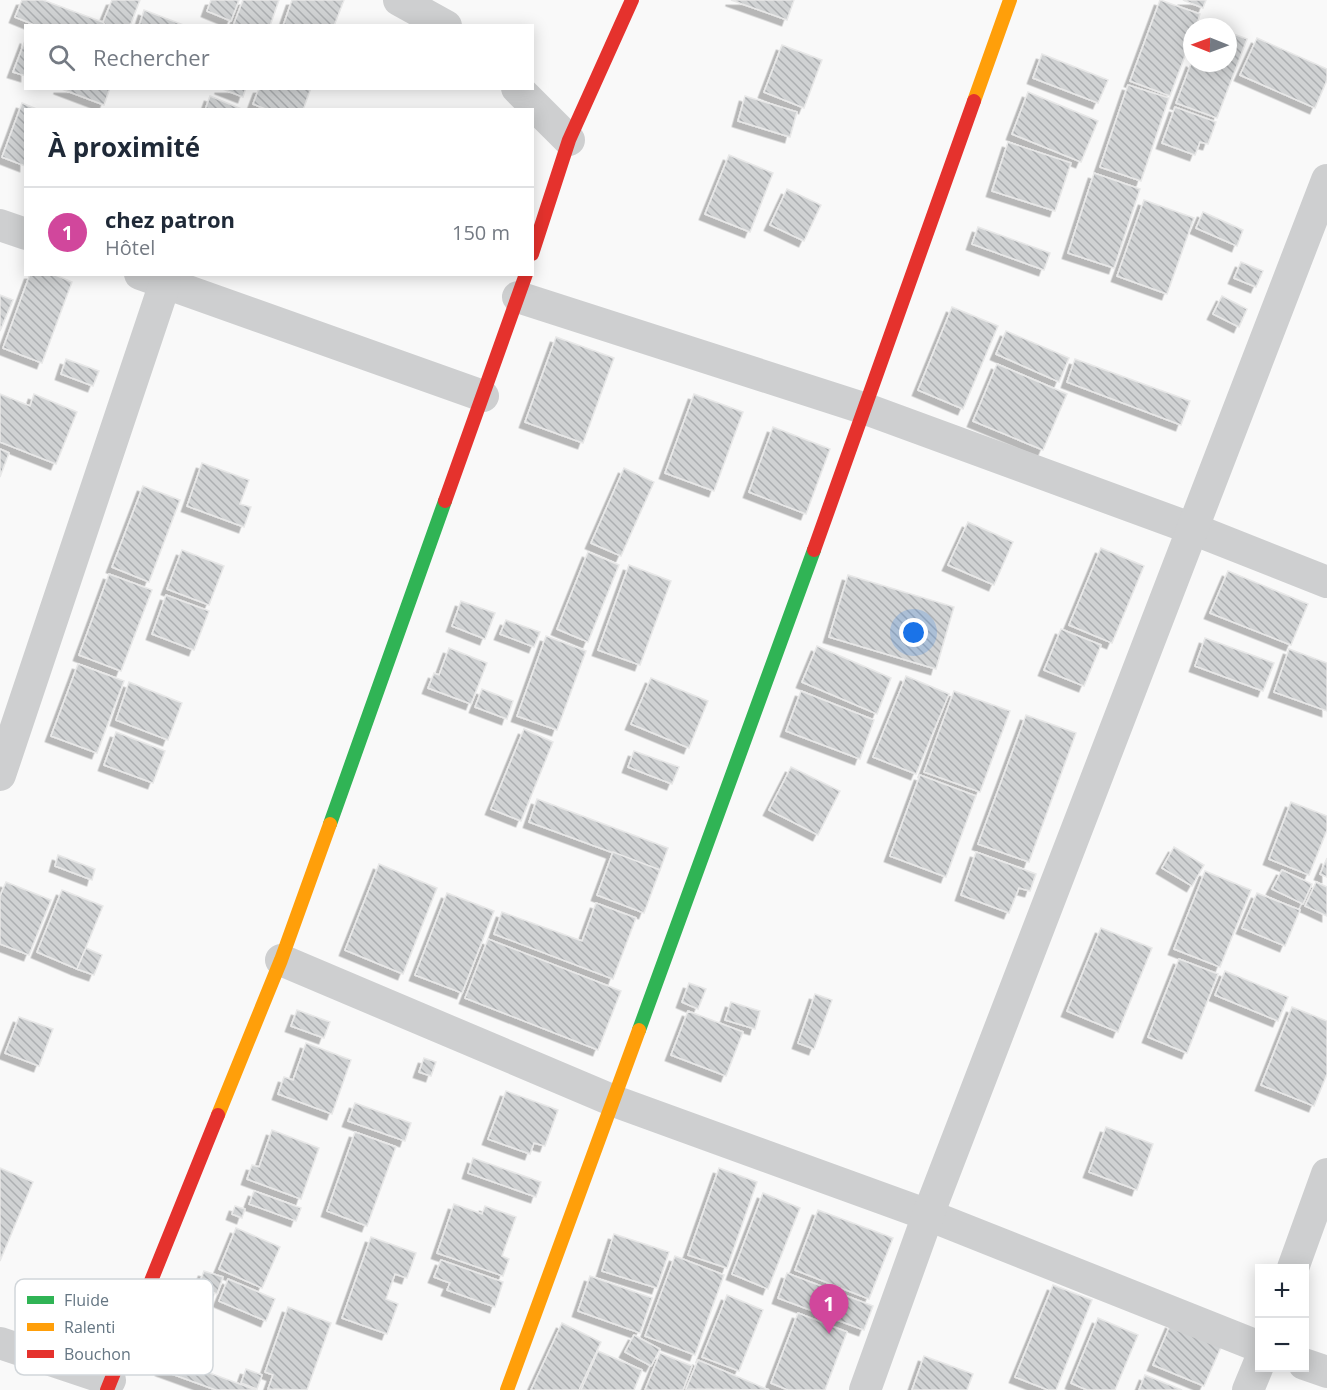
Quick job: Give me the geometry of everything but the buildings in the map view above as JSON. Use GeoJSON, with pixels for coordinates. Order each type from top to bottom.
{"type":"FeatureCollection","features":[{"type":"Feature","properties":{"kind":"street"},"geometry":{"type":"LineString","coordinates":[[399,0],[442,24]]}},
{"type":"Feature","properties":{"kind":"street"},"geometry":{"type":"LineString","coordinates":[[534,248],[569,140],[632,0]]}},
{"type":"Feature","properties":{"kind":"street"},"geometry":{"type":"LineString","coordinates":[[507,1390],[866,409],[1010,0]]}},
{"type":"Feature","properties":{"kind":"street"},"geometry":{"type":"LineString","coordinates":[[519,90],[569,140]]}},
{"type":"Feature","properties":{"kind":"street"},"geometry":{"type":"LineString","coordinates":[[865,1390],[928,1215],[1327,180]]}},
{"type":"Feature","properties":{"kind":"street"},"geometry":{"type":"LineString","coordinates":[[0,225],[24,233]]}},
{"type":"Feature","properties":{"kind":"street"},"geometry":{"type":"LineString","coordinates":[[0,775],[152,279],[483,396]]}},
{"type":"Feature","properties":{"kind":"street"},"geometry":{"type":"LineString","coordinates":[[151,1279],[281,960],[522,286],[1193,529],[1327,582]]}},
{"type":"Feature","properties":{"kind":"street"},"geometry":{"type":"LineString","coordinates":[[281,960],[614,1101],[928,1215],[1255,1345]]}},
{"type":"Feature","properties":{"kind":"street"},"geometry":{"type":"LineString","coordinates":[[1295,1264],[1327,1174]]}},
{"type":"Feature","properties":{"kind":"street"},"geometry":{"type":"LineString","coordinates":[[0,1343],[15,1349]]}},
{"type":"Feature","properties":{"kind":"street"},"geometry":{"type":"LineString","coordinates":[[1309,1365],[1327,1372]]}},
{"type":"Feature","properties":{"kind":"street"},"geometry":{"type":"LineString","coordinates":[[1248,1390],[1255,1372]]}},
{"type":"Feature","properties":{"kind":"street"},"geometry":{"type":"LineString","coordinates":[[82,1375],[108,1385]]}},
{"type":"Feature","properties":{"kind":"traffic: fast"},"geometry":{"type":"LineString","coordinates":[[330,824],[445,501]]}},
{"type":"Feature","properties":{"kind":"traffic: fast"},"geometry":{"type":"LineString","coordinates":[[639,1030],[814,550]]}},
{"type":"Feature","properties":{"kind":"traffic: slow"},"geometry":{"type":"LineString","coordinates":[[974,101],[1010,0]]}},
{"type":"Feature","properties":{"kind":"traffic: slow"},"geometry":{"type":"LineString","coordinates":[[218,1115],[281,960],[330,824]]}},
{"type":"Feature","properties":{"kind":"traffic: slow"},"geometry":{"type":"LineString","coordinates":[[507,1390],[639,1030]]}},
{"type":"Feature","properties":{"kind":"traffic: jam"},"geometry":{"type":"LineString","coordinates":[[534,248],[569,140],[632,0]]}},
{"type":"Feature","properties":{"kind":"traffic: jam"},"geometry":{"type":"LineString","coordinates":[[814,550],[974,101]]}},
{"type":"Feature","properties":{"kind":"traffic: jam"},"geometry":{"type":"LineString","coordinates":[[445,501],[525,276]]}},
{"type":"Feature","properties":{"kind":"traffic: jam"},"geometry":{"type":"LineString","coordinates":[[152,1279],[218,1115]]}},
{"type":"Feature","properties":{"kind":"traffic: jam"},"geometry":{"type":"LineString","coordinates":[[107,1390],[113,1375]]}},
{"type":"Feature","properties":{"kind":"place","name":"chez patron"},"geometry":{"type":"Point","coordinates":[829,1334]}}]}
